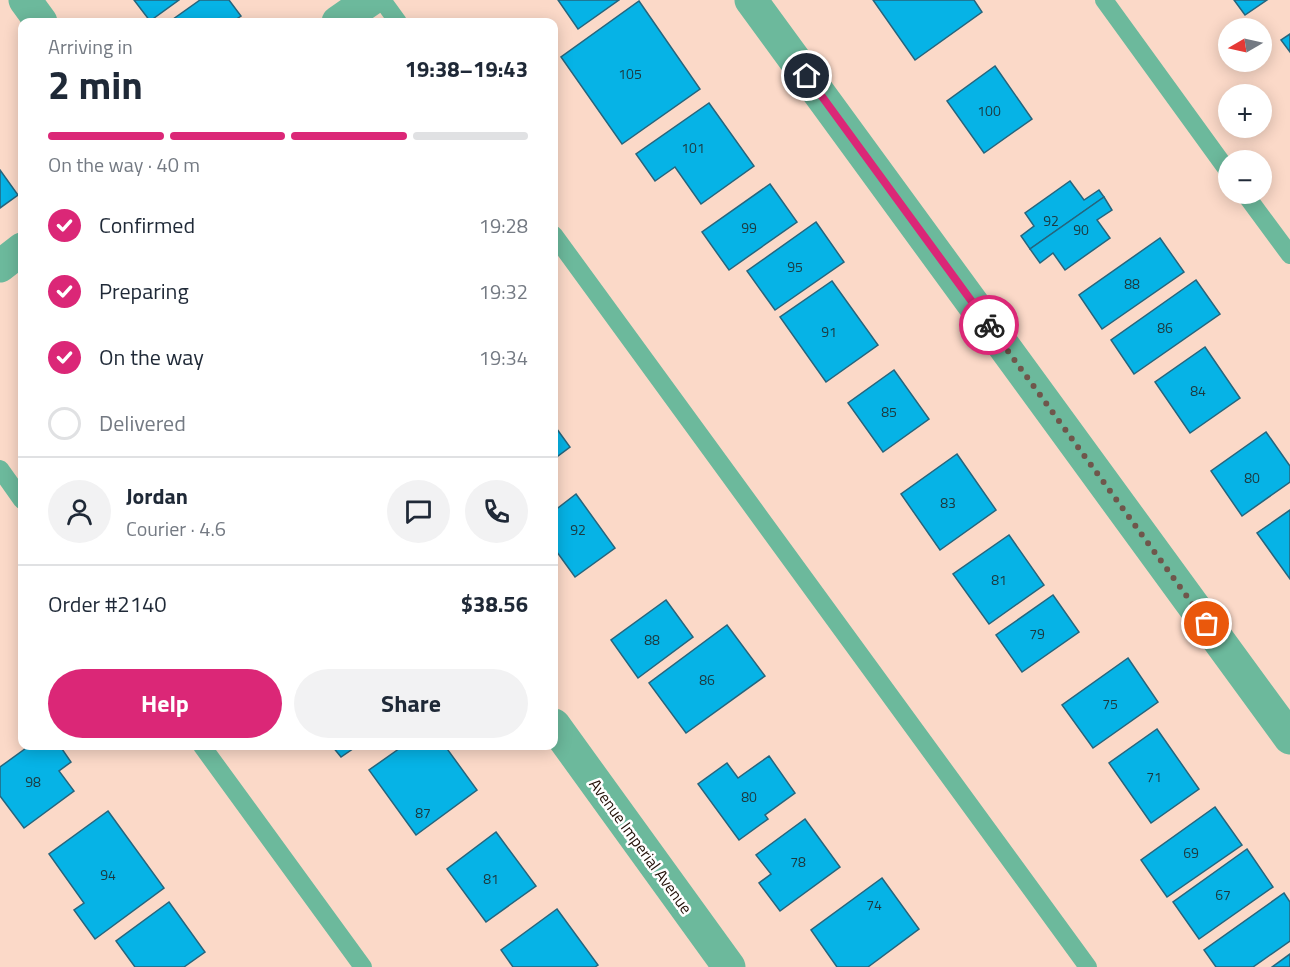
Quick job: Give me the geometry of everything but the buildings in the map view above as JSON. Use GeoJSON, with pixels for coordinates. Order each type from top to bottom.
{"type":"FeatureCollection","features":[{"type":"Feature","properties":{"kind":"street"},"geometry":{"type":"LineString","coordinates":[[25,0],[38,18]]}},
{"type":"Feature","properties":{"kind":"street"},"geometry":{"type":"LineString","coordinates":[[344,18],[370,0]]}},
{"type":"Feature","properties":{"kind":"street"},"geometry":{"type":"LineString","coordinates":[[751,0],[1290,738]]}},
{"type":"Feature","properties":{"kind":"street"},"geometry":{"type":"LineString","coordinates":[[0,266],[18,252]]}},
{"type":"Feature","properties":{"kind":"street","name":"Avenue Imperial Avenue"},"geometry":{"type":"LineString","coordinates":[[558,731],[729,967]]}},
{"type":"Feature","properties":{"kind":"lane"},"geometry":{"type":"LineString","coordinates":[[382,0],[395,18]]}},
{"type":"Feature","properties":{"kind":"lane"},"geometry":{"type":"LineString","coordinates":[[1104,0],[1218,157]]}},
{"type":"Feature","properties":{"kind":"lane"},"geometry":{"type":"LineString","coordinates":[[1252,204],[1290,255]]}},
{"type":"Feature","properties":{"kind":"lane"},"geometry":{"type":"LineString","coordinates":[[558,240],[1088,967]]}},
{"type":"Feature","properties":{"kind":"lane"},"geometry":{"type":"LineString","coordinates":[[0,469],[18,494]]}},
{"type":"Feature","properties":{"kind":"lane"},"geometry":{"type":"LineString","coordinates":[[205,750],[363,967]]}},
{"type":"Feature","properties":{"kind":"way so far"},"geometry":{"type":"LineString","coordinates":[[989,325],[1207,624]]}},
{"type":"Feature","properties":{"kind":"route"},"geometry":{"type":"LineString","coordinates":[[807,76],[989,325]]}}]}
